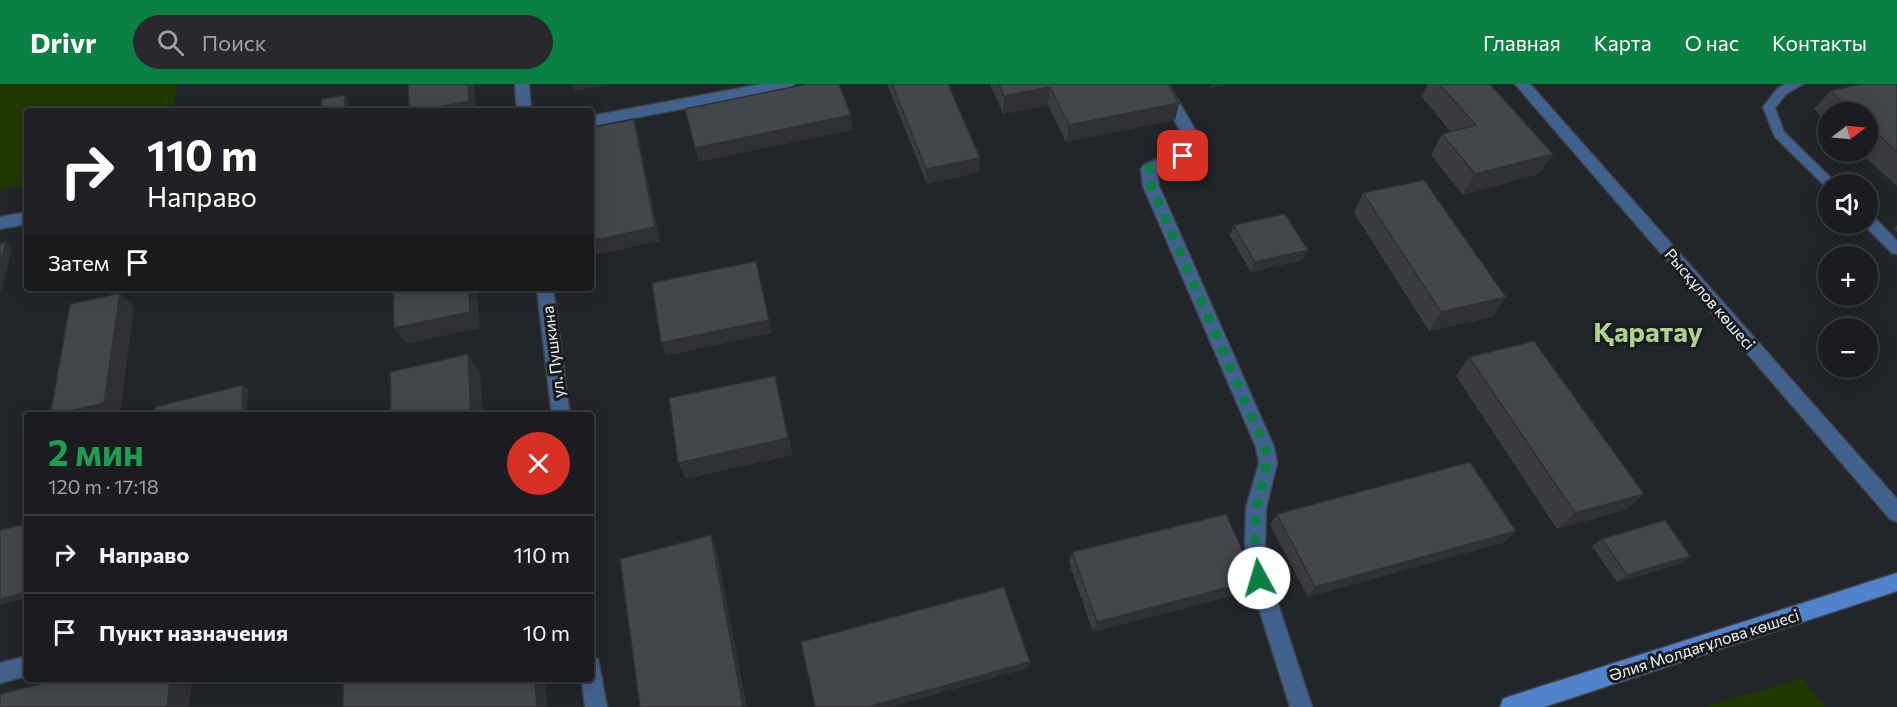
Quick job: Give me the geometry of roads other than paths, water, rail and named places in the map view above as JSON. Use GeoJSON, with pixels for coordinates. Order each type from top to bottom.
{"type":"FeatureCollection","features":[{"type":"Feature","properties":{"kind":"street"},"geometry":{"type":"LineString","coordinates":[[522,84],[524,108]]}},
{"type":"Feature","properties":{"kind":"street"},"geometry":{"type":"LineString","coordinates":[[594,120],[788,84]]}},
{"type":"Feature","properties":{"kind":"street"},"geometry":{"type":"LineString","coordinates":[[1161,84],[1194,141],[1183,156],[1159,162],[1149,169],[1151,186],[1265,447],[1268,463],[1256,508],[1255,544],[1259,578],[1301,707]]}},
{"type":"Feature","properties":{"kind":"street","name":"Рысқұлов көшесі"},"geometry":{"type":"LineString","coordinates":[[1522,84],[1897,513]]}},
{"type":"Feature","properties":{"kind":"street"},"geometry":{"type":"LineString","coordinates":[[0,223],[24,219]]}},
{"type":"Feature","properties":{"kind":"street","name":"ул. Пушкина"},"geometry":{"type":"LineString","coordinates":[[545,291],[560,412]]}},
{"type":"Feature","properties":{"kind":"street","name":"Әлия Молдағұлова көшесі"},"geometry":{"type":"LineString","coordinates":[[1511,707],[1897,582]]}},
{"type":"Feature","properties":{"kind":"street"},"geometry":{"type":"LineString","coordinates":[[0,673],[24,667]]}},
{"type":"Feature","properties":{"kind":"street"},"geometry":{"type":"LineString","coordinates":[[593,682],[596,707]]}},
{"type":"Feature","properties":{"kind":"lane"},"geometry":{"type":"LineString","coordinates":[[1797,84],[1782,91],[1769,107],[1779,134],[1821,174]]}},
{"type":"Feature","properties":{"kind":"lane"},"geometry":{"type":"LineString","coordinates":[[1878,230],[1897,249]]}},
{"type":"Feature","properties":{"kind":"district","name":"Қаратау"},"geometry":{"type":"Point","coordinates":[1648,332]}}]}
